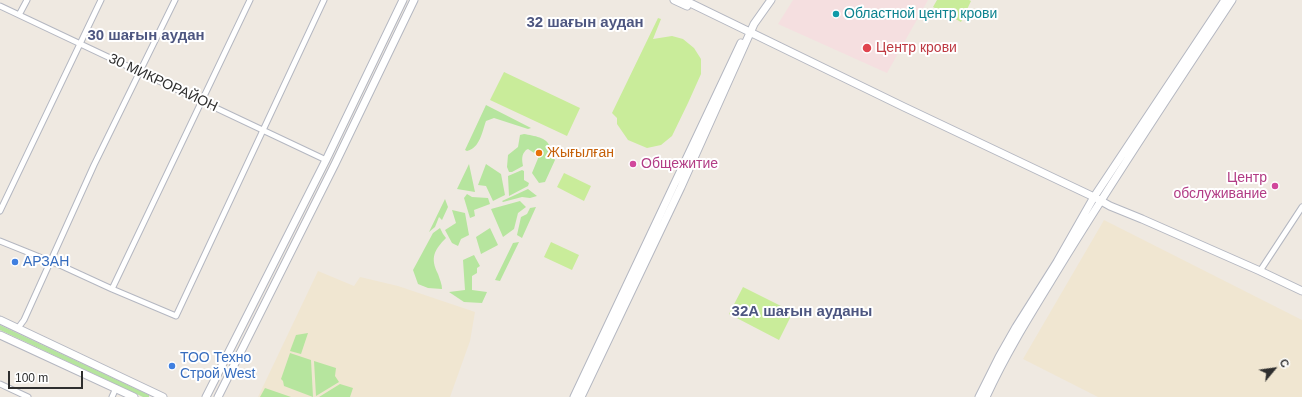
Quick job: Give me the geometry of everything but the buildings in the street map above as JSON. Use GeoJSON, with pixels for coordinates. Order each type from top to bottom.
{"type":"FeatureCollection","features":[{"type":"Feature","properties":{"kind":"main road"},"geometry":{"type":"LineString","coordinates":[[206,397],[326,160],[403,0]]}},
{"type":"Feature","properties":{"kind":"main road"},"geometry":{"type":"LineString","coordinates":[[218,397],[331,171],[414,0]]}},
{"type":"Feature","properties":{"kind":"main road"},"geometry":{"type":"LineString","coordinates":[[674,0],[749,33]]}},
{"type":"Feature","properties":{"kind":"main road"},"geometry":{"type":"LineString","coordinates":[[684,0],[1096,201],[1142,219],[1260,271],[1302,292]]}},
{"type":"Feature","properties":{"kind":"main road"},"geometry":{"type":"LineString","coordinates":[[574,397],[749,33],[771,0]]}},
{"type":"Feature","properties":{"kind":"main road"},"geometry":{"type":"LineString","coordinates":[[979,397],[1013,333],[1225,0]]}},
{"type":"Feature","properties":{"kind":"main road"},"geometry":{"type":"LineString","coordinates":[[986,397],[1018,336],[1096,201],[1137,143],[1232,0]]}},
{"type":"Feature","properties":{"kind":"main road"},"geometry":{"type":"LineString","coordinates":[[580,397],[681,187],[749,33]]}},
{"type":"Feature","properties":{"kind":"main road"},"geometry":{"type":"LineString","coordinates":[[0,320],[155,395],[163,397]]}},
{"type":"Feature","properties":{"kind":"main road"},"geometry":{"type":"LineString","coordinates":[[0,335],[134,397]]}},
{"type":"Feature","properties":{"kind":"street"},"geometry":{"type":"LineString","coordinates":[[19,15],[26,0]]}},
{"type":"Feature","properties":{"kind":"street"},"geometry":{"type":"LineString","coordinates":[[0,211],[101,0]]}},
{"type":"Feature","properties":{"kind":"street"},"geometry":{"type":"LineString","coordinates":[[18,328],[24,320],[94,165],[175,0]]}},
{"type":"Feature","properties":{"kind":"street"},"geometry":{"type":"LineString","coordinates":[[112,289],[250,0]]}},
{"type":"Feature","properties":{"kind":"street"},"geometry":{"type":"LineString","coordinates":[[0,240],[176,316],[324,0]]}},
{"type":"Feature","properties":{"kind":"street","name":"30 МИКРОРАЙОН"},"geometry":{"type":"LineString","coordinates":[[0,6],[326,160]]}},
{"type":"Feature","properties":{"kind":"street"},"geometry":{"type":"LineString","coordinates":[[1260,271],[1302,207]]}},
{"type":"Feature","properties":{"kind":"street"},"geometry":{"type":"LineString","coordinates":[[0,384],[28,397]]}},
{"type":"Feature","properties":{"kind":"street"},"geometry":{"type":"LineString","coordinates":[[112,397],[116,388]]}},
{"type":"Feature","properties":{"kind":"shaded area","name":"Центр крови"},"geometry":{"type":"Polygon","coordinates":[[[793,0],[928,0],[887,73],[778,24],[793,0]]]}},
{"type":"Feature","properties":{"kind":"shaded area"},"geometry":{"type":"Polygon","coordinates":[[[1104,220],[1302,320],[1302,397],[1098,397],[1023,359],[1104,220]]]}},
{"type":"Feature","properties":{"kind":"shaded area"},"geometry":{"type":"Polygon","coordinates":[[[318,271],[354,286],[360,277],[398,286],[475,312],[470,341],[450,397],[258,397],[318,271]]]}},
{"type":"Feature","properties":{"kind":"green space"},"geometry":{"type":"Polygon","coordinates":[[[937,0],[971,1],[961,22],[933,7],[937,0]]]}},
{"type":"Feature","properties":{"kind":"green space"},"geometry":{"type":"Polygon","coordinates":[[[658,18],[661,19],[653,39],[672,36],[683,39],[694,48],[701,59],[701,74],[672,136],[661,145],[647,148],[628,140],[617,124],[617,118],[612,113],[658,18]]]}},
{"type":"Feature","properties":{"kind":"green space"},"geometry":{"type":"Polygon","coordinates":[[[504,72],[580,108],[567,136],[490,100],[504,72]]]}},
{"type":"Feature","properties":{"kind":"green space"},"geometry":{"type":"Polygon","coordinates":[[[486,105],[531,128],[528,129],[494,118],[486,121],[480,139],[475,147],[467,151],[465,150],[486,105]]]}},
{"type":"Feature","properties":{"kind":"green space"},"geometry":{"type":"Polygon","coordinates":[[[524,134],[543,139],[550,147],[555,160],[545,182],[539,183],[532,173],[539,156],[528,149],[524,152],[522,160],[523,166],[509,172],[507,167],[508,155],[518,147],[520,135],[524,134]]]}},
{"type":"Feature","properties":{"kind":"green space"},"geometry":{"type":"Polygon","coordinates":[[[469,164],[475,192],[457,189],[469,164]]]}},
{"type":"Feature","properties":{"kind":"green space"},"geometry":{"type":"Polygon","coordinates":[[[486,164],[501,174],[505,195],[493,201],[486,186],[478,185],[486,164]]]}},
{"type":"Feature","properties":{"kind":"green space"},"geometry":{"type":"Polygon","coordinates":[[[522,170],[524,171],[524,180],[529,183],[528,186],[509,196],[508,176],[522,170]]]}},
{"type":"Feature","properties":{"kind":"green space"},"geometry":{"type":"Polygon","coordinates":[[[564,173],[591,186],[584,201],[557,187],[564,173]]]}},
{"type":"Feature","properties":{"kind":"green space"},"geometry":{"type":"Polygon","coordinates":[[[528,189],[537,196],[502,201],[528,189]]]}},
{"type":"Feature","properties":{"kind":"green space"},"geometry":{"type":"Polygon","coordinates":[[[467,194],[472,197],[488,198],[490,204],[474,210],[475,216],[470,218],[464,198],[467,194]]]}},
{"type":"Feature","properties":{"kind":"green space"},"geometry":{"type":"Polygon","coordinates":[[[445,199],[448,207],[442,220],[439,217],[435,227],[429,232],[445,199]]]}},
{"type":"Feature","properties":{"kind":"green space"},"geometry":{"type":"Polygon","coordinates":[[[520,201],[526,207],[518,213],[514,229],[503,237],[491,209],[520,201]]]}},
{"type":"Feature","properties":{"kind":"green space"},"geometry":{"type":"Polygon","coordinates":[[[536,207],[522,238],[517,235],[521,217],[527,214],[530,208],[536,207]]]}},
{"type":"Feature","properties":{"kind":"green space"},"geometry":{"type":"Polygon","coordinates":[[[452,210],[465,213],[469,235],[461,239],[458,246],[452,243],[445,230],[456,223],[452,210]]]}},
{"type":"Feature","properties":{"kind":"green space"},"geometry":{"type":"Polygon","coordinates":[[[440,228],[446,238],[434,254],[434,263],[442,289],[428,288],[418,284],[413,270],[433,233],[440,228]]]}},
{"type":"Feature","properties":{"kind":"green space"},"geometry":{"type":"Polygon","coordinates":[[[490,228],[498,245],[481,254],[476,237],[490,228]]]}},
{"type":"Feature","properties":{"kind":"green space"},"geometry":{"type":"Polygon","coordinates":[[[519,242],[500,281],[495,280],[513,243],[519,242]]]}},
{"type":"Feature","properties":{"kind":"green space"},"geometry":{"type":"Polygon","coordinates":[[[551,242],[579,255],[572,270],[544,257],[551,242]]]}},
{"type":"Feature","properties":{"kind":"green space"},"geometry":{"type":"Polygon","coordinates":[[[474,255],[480,266],[477,268],[477,273],[472,276],[472,290],[487,292],[482,303],[464,302],[449,292],[465,290],[463,260],[474,255]]]}},
{"type":"Feature","properties":{"kind":"green space"},"geometry":{"type":"Polygon","coordinates":[[[743,287],[793,312],[779,340],[729,314],[743,287]]]}},
{"type":"Feature","properties":{"kind":"green space"},"geometry":{"type":"Polygon","coordinates":[[[0,325],[149,395],[149,397],[143,397],[0,330],[0,325]]]}},
{"type":"Feature","properties":{"kind":"green space"},"geometry":{"type":"Polygon","coordinates":[[[308,333],[301,354],[290,351],[296,335],[308,333]]]}},
{"type":"Feature","properties":{"kind":"green space"},"geometry":{"type":"Polygon","coordinates":[[[290,353],[311,360],[313,397],[284,386],[281,379],[290,353]]]}},
{"type":"Feature","properties":{"kind":"green space"},"geometry":{"type":"Polygon","coordinates":[[[314,361],[336,368],[335,376],[339,382],[316,396],[314,361]]]}},
{"type":"Feature","properties":{"kind":"green space"},"geometry":{"type":"Polygon","coordinates":[[[340,384],[353,388],[350,397],[319,397],[340,384]]]}},
{"type":"Feature","properties":{"kind":"green space"},"geometry":{"type":"Polygon","coordinates":[[[265,388],[291,397],[260,397],[265,388]]]}},
{"type":"Feature","properties":{"kind":"place","name":"Областной центр крови"},"geometry":{"type":"Point","coordinates":[836,14]}},
{"type":"Feature","properties":{"kind":"place","name":"Центр крови"},"geometry":{"type":"Point","coordinates":[867,48]}},
{"type":"Feature","properties":{"kind":"place","name":"Жығылған"},"geometry":{"type":"Point","coordinates":[539,153]}},
{"type":"Feature","properties":{"kind":"place","name":"Общежитие"},"geometry":{"type":"Point","coordinates":[633,164]}},
{"type":"Feature","properties":{"kind":"place","name":"Центр обслуживание"},"geometry":{"type":"Point","coordinates":[1275,186]}},
{"type":"Feature","properties":{"kind":"place","name":"АРЗАН"},"geometry":{"type":"Point","coordinates":[15,262]}},
{"type":"Feature","properties":{"kind":"place","name":"ТОО Техно Строй West"},"geometry":{"type":"Point","coordinates":[172,366]}},
{"type":"Feature","properties":{"kind":"district","name":"32 шағын аудан"},"geometry":{"type":"Point","coordinates":[585,23]}},
{"type":"Feature","properties":{"kind":"district","name":"30 шағын аудан"},"geometry":{"type":"Point","coordinates":[146,36]}},
{"type":"Feature","properties":{"kind":"district","name":"32А шағын ауданы"},"geometry":{"type":"Point","coordinates":[802,312]}}]}
